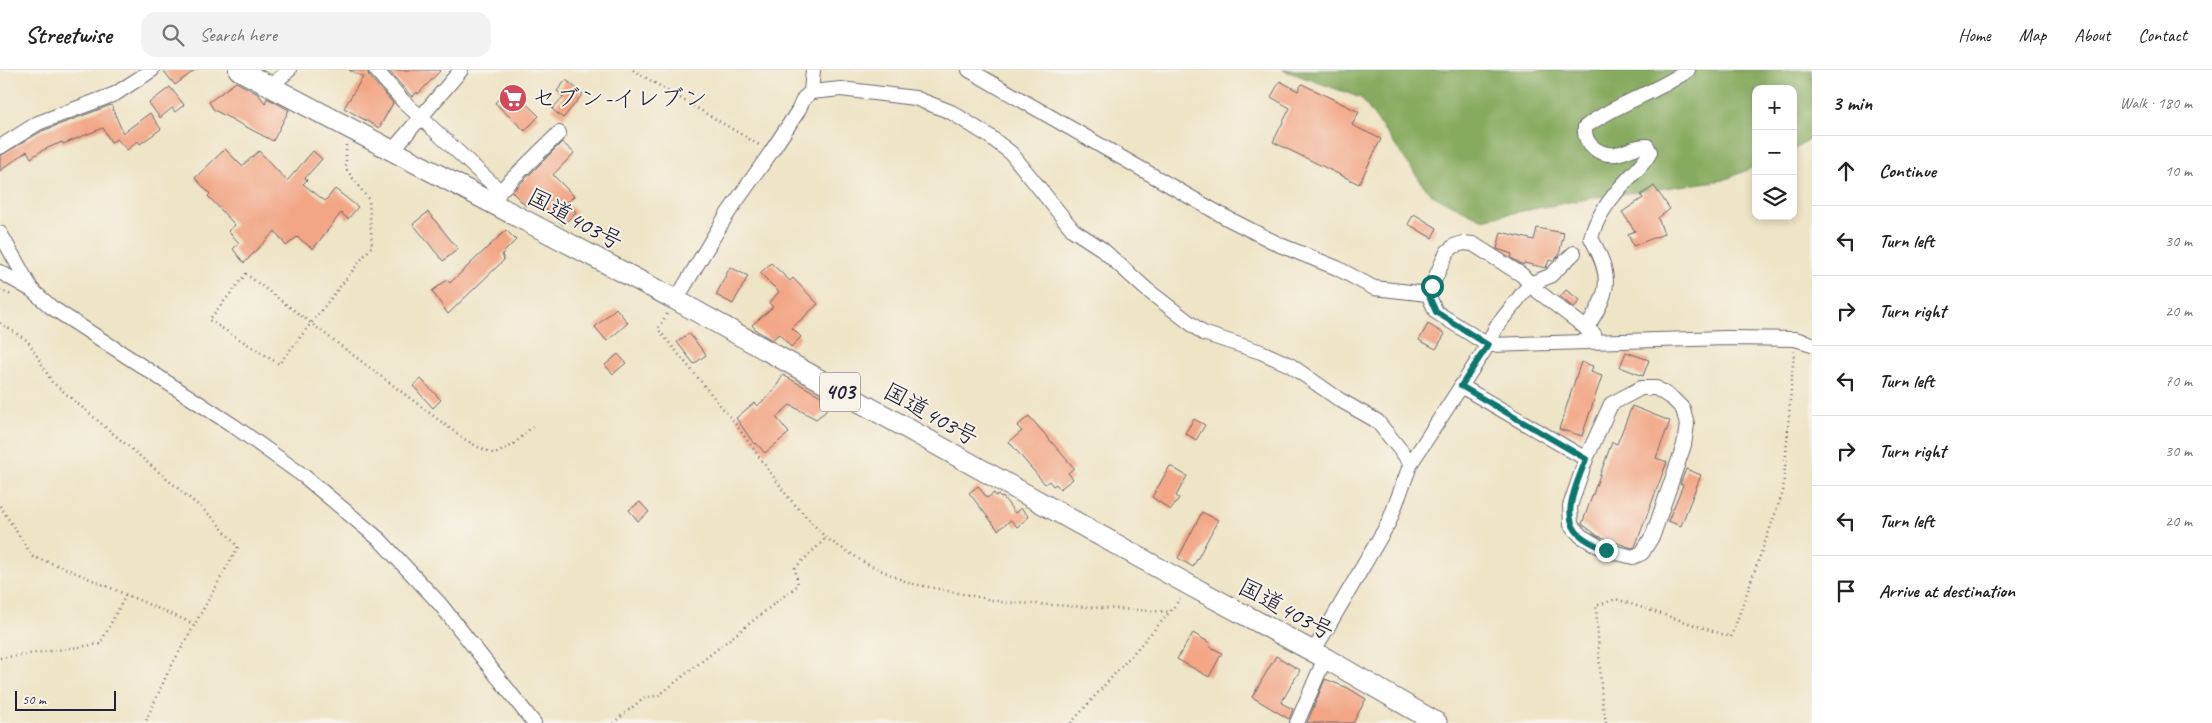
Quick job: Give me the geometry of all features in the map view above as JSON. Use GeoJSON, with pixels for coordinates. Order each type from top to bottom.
{"type":"FeatureCollection","features":[{"type":"Feature","properties":{"kind":"highway","name":"国道403号"},"geometry":{"type":"LineString","coordinates":[[239,70],[392,151],[497,198],[676,300],[1319,655],[1437,723]]}},
{"type":"Feature","properties":{"kind":"street"},"geometry":{"type":"LineString","coordinates":[[0,147],[38,123],[115,94],[152,70]]}},
{"type":"Feature","properties":{"kind":"street"},"geometry":{"type":"LineString","coordinates":[[271,86],[289,70]]}},
{"type":"Feature","properties":{"kind":"street"},"geometry":{"type":"LineString","coordinates":[[376,70],[403,101],[497,198],[559,133]]}},
{"type":"Feature","properties":{"kind":"street"},"geometry":{"type":"LineString","coordinates":[[392,151],[461,70]]}},
{"type":"Feature","properties":{"kind":"street"},"geometry":{"type":"LineString","coordinates":[[811,92],[813,70]]}},
{"type":"Feature","properties":{"kind":"street"},"geometry":{"type":"LineString","coordinates":[[969,70],[1225,217],[1280,245],[1337,268],[1374,288],[1428,294]]}},
{"type":"Feature","properties":{"kind":"street"},"geometry":{"type":"LineString","coordinates":[[1586,329],[1604,296],[1607,283],[1600,256],[1591,238],[1594,226],[1615,192],[1646,161],[1650,152],[1648,146],[1636,146],[1616,154],[1601,152],[1588,144],[1584,134],[1585,127],[1601,115],[1636,97],[1667,85],[1688,70]]}},
{"type":"Feature","properties":{"kind":"street"},"geometry":{"type":"LineString","coordinates":[[676,300],[726,216],[771,152],[798,111],[804,98],[811,92],[840,89],[915,98],[951,112],[989,136],[1011,153],[1073,230],[1102,249],[1146,289],[1203,333],[1261,352],[1290,365],[1340,400],[1377,421],[1411,463]]}},
{"type":"Feature","properties":{"kind":"street"},"geometry":{"type":"LineString","coordinates":[[0,233],[32,290]]}},
{"type":"Feature","properties":{"kind":"street"},"geometry":{"type":"LineString","coordinates":[[1606,340],[1586,329],[1530,284],[1522,274],[1473,244],[1463,243],[1454,246],[1448,252],[1428,294],[1436,312],[1488,345],[1606,340],[1727,338],[1795,339],[1812,344]]}},
{"type":"Feature","properties":{"kind":"street"},"geometry":{"type":"LineString","coordinates":[[1297,723],[1319,655],[1389,522],[1411,463],[1488,345],[1496,327],[1530,284],[1550,276],[1574,254]]}},
{"type":"Feature","properties":{"kind":"street"},"geometry":{"type":"LineString","coordinates":[[0,272],[32,290],[51,307],[234,426],[305,477],[380,540],[440,604],[534,723]]}},
{"type":"Feature","properties":{"kind":"street"},"geometry":{"type":"LineString","coordinates":[[1461,386],[1586,459]]}},
{"type":"Feature","properties":{"kind":"street"},"geometry":{"type":"LineString","coordinates":[[1641,388],[1656,388],[1673,399],[1683,409],[1687,424],[1684,445],[1652,535],[1642,553],[1633,557],[1606,550],[1581,536],[1571,525],[1570,506],[1586,459],[1611,404],[1624,395],[1641,388]]}},
{"type":"Feature","properties":{"kind":"path"},"geometry":{"type":"LineString","coordinates":[[633,70],[771,152]]}},
{"type":"Feature","properties":{"kind":"path"},"geometry":{"type":"LineString","coordinates":[[346,126],[346,169],[369,200],[372,246],[311,324],[280,364],[209,320],[246,274],[311,324],[464,438],[480,448],[495,454],[513,445],[533,426]]}},
{"type":"Feature","properties":{"kind":"path"},"geometry":{"type":"LineString","coordinates":[[676,300],[658,329],[734,422],[788,497],[826,538],[867,564],[908,583],[1002,602],[1170,612]]}},
{"type":"Feature","properties":{"kind":"path"},"geometry":{"type":"LineString","coordinates":[[0,323],[28,341],[52,382],[212,517],[238,547],[168,672],[145,723]]}},
{"type":"Feature","properties":{"kind":"path"},"geometry":{"type":"LineString","coordinates":[[1606,723],[1602,701],[1596,606],[1616,599],[1731,637],[1783,492],[1795,339]]}},
{"type":"Feature","properties":{"kind":"path"},"geometry":{"type":"LineString","coordinates":[[0,506],[33,558],[60,566],[195,624]]}},
{"type":"Feature","properties":{"kind":"path"},"geometry":{"type":"LineString","coordinates":[[613,723],[645,697],[658,696],[798,586],[794,568],[826,538]]}},
{"type":"Feature","properties":{"kind":"path"},"geometry":{"type":"LineString","coordinates":[[1071,723],[1191,586]]}},
{"type":"Feature","properties":{"kind":"path"},"geometry":{"type":"LineString","coordinates":[[0,658],[100,644],[126,595]]}},
{"type":"Feature","properties":{"kind":"green space"},"geometry":{"type":"Polygon","coordinates":[[[1283,70],[1812,70],[1812,136],[1797,148],[1797,85],[1752,85],[1752,168],[1724,180],[1597,197],[1481,219],[1430,194],[1361,98],[1283,70]]]}},
{"type":"Feature","properties":{"kind":"building"},"geometry":{"type":"Polygon","coordinates":[[[163,70],[195,70],[175,85],[163,70]]]}},
{"type":"Feature","properties":{"kind":"building"},"geometry":{"type":"Polygon","coordinates":[[[349,70],[367,70],[369,76],[393,103],[379,128],[344,108],[363,77],[349,70]]]}},
{"type":"Feature","properties":{"kind":"building"},"geometry":{"type":"Polygon","coordinates":[[[388,70],[441,70],[418,94],[417,92],[412,97],[388,70]]]}},
{"type":"Feature","properties":{"kind":"building"},"geometry":{"type":"Polygon","coordinates":[[[566,80],[583,94],[563,118],[552,109],[564,96],[557,91],[566,80]]]}},
{"type":"Feature","properties":{"kind":"building"},"geometry":{"type":"Polygon","coordinates":[[[1280,81],[1298,91],[1302,84],[1359,112],[1352,125],[1381,139],[1359,184],[1273,142],[1290,108],[1271,97],[1280,81]]]}},
{"type":"Feature","properties":{"kind":"building"},"geometry":{"type":"Polygon","coordinates":[[[236,82],[258,94],[265,103],[267,98],[289,110],[273,141],[214,110],[209,102],[236,82]]]}},
{"type":"Feature","properties":{"kind":"building"},"geometry":{"type":"Polygon","coordinates":[[[170,87],[184,105],[175,112],[172,108],[160,118],[149,103],[170,87]]]}},
{"type":"Feature","properties":{"kind":"building"},"geometry":{"type":"Polygon","coordinates":[[[509,87],[539,116],[525,131],[495,103],[509,87]]]}},
{"type":"Feature","properties":{"kind":"building"},"geometry":{"type":"Polygon","coordinates":[[[111,105],[123,133],[150,113],[161,129],[140,144],[138,141],[127,150],[117,139],[111,142],[103,128],[63,144],[62,142],[43,150],[31,158],[27,151],[0,171],[0,156],[42,131],[111,105]]]}},
{"type":"Feature","properties":{"kind":"building"},"geometry":{"type":"Polygon","coordinates":[[[562,142],[574,153],[553,175],[574,196],[567,203],[576,212],[563,225],[534,198],[526,206],[512,192],[562,142]]]}},
{"type":"Feature","properties":{"kind":"building"},"geometry":{"type":"Polygon","coordinates":[[[225,149],[242,166],[259,151],[287,181],[313,151],[322,159],[305,178],[307,180],[303,184],[325,201],[335,189],[358,207],[348,219],[341,213],[313,249],[297,237],[286,246],[275,231],[244,263],[233,249],[239,243],[228,231],[235,225],[208,196],[210,194],[195,178],[225,149]]]}},
{"type":"Feature","properties":{"kind":"building"},"geometry":{"type":"Polygon","coordinates":[[[1654,186],[1670,209],[1658,218],[1664,234],[1633,246],[1628,234],[1635,231],[1622,212],[1643,198],[1641,195],[1654,186]]]}},
{"type":"Feature","properties":{"kind":"building"},"geometry":{"type":"Polygon","coordinates":[[[428,212],[458,249],[443,261],[413,224],[428,212]]]}},
{"type":"Feature","properties":{"kind":"building"},"geometry":{"type":"Polygon","coordinates":[[[1414,214],[1437,228],[1432,238],[1408,224],[1414,214]]]}},
{"type":"Feature","properties":{"kind":"building"},"geometry":{"type":"Polygon","coordinates":[[[1537,228],[1564,233],[1559,255],[1553,261],[1549,260],[1546,268],[1524,263],[1523,265],[1511,258],[1512,254],[1497,249],[1501,232],[1534,240],[1537,228]]]}},
{"type":"Feature","properties":{"kind":"building"},"geometry":{"type":"Polygon","coordinates":[[[506,230],[516,240],[502,254],[504,260],[448,314],[432,291],[447,280],[450,283],[506,230]]]}},
{"type":"Feature","properties":{"kind":"building"},"geometry":{"type":"Polygon","coordinates":[[[771,263],[790,281],[793,278],[818,304],[792,328],[801,337],[791,347],[779,334],[772,340],[757,331],[752,325],[773,307],[769,303],[779,292],[760,273],[771,263]]]}},
{"type":"Feature","properties":{"kind":"building"},"geometry":{"type":"Polygon","coordinates":[[[730,267],[748,276],[733,304],[716,295],[730,267]]]}},
{"type":"Feature","properties":{"kind":"building"},"geometry":{"type":"Polygon","coordinates":[[[1566,290],[1580,300],[1574,308],[1560,297],[1566,290]]]}},
{"type":"Feature","properties":{"kind":"building"},"geometry":{"type":"Polygon","coordinates":[[[616,308],[628,323],[607,341],[595,327],[616,308]]]}},
{"type":"Feature","properties":{"kind":"building"},"geometry":{"type":"Polygon","coordinates":[[[1428,324],[1445,334],[1436,349],[1419,340],[1428,324]]]}},
{"type":"Feature","properties":{"kind":"building"},"geometry":{"type":"Polygon","coordinates":[[[689,333],[706,355],[694,364],[677,342],[689,333]]]}},
{"type":"Feature","properties":{"kind":"building"},"geometry":{"type":"Polygon","coordinates":[[[1626,352],[1649,360],[1643,376],[1620,367],[1626,352]]]}},
{"type":"Feature","properties":{"kind":"building"},"geometry":{"type":"Polygon","coordinates":[[[618,354],[626,363],[613,374],[605,365],[618,354]]]}},
{"type":"Feature","properties":{"kind":"building"},"geometry":{"type":"Polygon","coordinates":[[[1581,362],[1593,366],[1591,372],[1602,376],[1582,436],[1559,429],[1581,362]]]}},
{"type":"Feature","properties":{"kind":"building"},"geometry":{"type":"Polygon","coordinates":[[[783,375],[830,401],[825,412],[816,419],[790,405],[776,417],[789,433],[765,453],[756,443],[754,444],[736,418],[754,403],[757,406],[773,392],[783,375]]]}},
{"type":"Feature","properties":{"kind":"building"},"geometry":{"type":"Polygon","coordinates":[[[421,379],[441,400],[433,408],[413,386],[421,379]]]}},
{"type":"Feature","properties":{"kind":"building"},"geometry":{"type":"Polygon","coordinates":[[[1632,406],[1670,421],[1656,458],[1667,462],[1635,547],[1632,548],[1598,536],[1582,524],[1612,442],[1617,444],[1632,406]]]}},
{"type":"Feature","properties":{"kind":"building"},"geometry":{"type":"Polygon","coordinates":[[[1029,416],[1074,468],[1068,473],[1073,479],[1060,489],[1056,484],[1053,486],[1049,481],[1045,484],[1009,442],[1022,431],[1017,426],[1029,416]]]}},
{"type":"Feature","properties":{"kind":"building"},"geometry":{"type":"Polygon","coordinates":[[[1194,419],[1205,425],[1196,440],[1185,433],[1194,419]]]}},
{"type":"Feature","properties":{"kind":"building"},"geometry":{"type":"Polygon","coordinates":[[[1170,466],[1187,476],[1176,496],[1179,498],[1171,510],[1152,497],[1170,466]]]}},
{"type":"Feature","properties":{"kind":"building"},"geometry":{"type":"Polygon","coordinates":[[[1686,469],[1701,475],[1681,526],[1668,521],[1683,485],[1680,484],[1686,469]]]}},
{"type":"Feature","properties":{"kind":"building"},"geometry":{"type":"Polygon","coordinates":[[[978,486],[987,498],[994,493],[996,496],[1003,497],[1015,513],[1021,508],[1029,517],[1017,527],[1011,520],[998,530],[969,493],[978,486]]]}},
{"type":"Feature","properties":{"kind":"building"},"geometry":{"type":"Polygon","coordinates":[[[640,502],[649,512],[638,521],[629,510],[640,502]]]}},
{"type":"Feature","properties":{"kind":"building"},"geometry":{"type":"Polygon","coordinates":[[[1202,512],[1218,520],[1193,567],[1178,558],[1202,512]]]}},
{"type":"Feature","properties":{"kind":"building"},"geometry":{"type":"Polygon","coordinates":[[[1193,633],[1210,643],[1209,646],[1222,653],[1209,677],[1177,659],[1193,633]]]}},
{"type":"Feature","properties":{"kind":"building"},"geometry":{"type":"Polygon","coordinates":[[[1276,656],[1300,670],[1281,703],[1293,709],[1289,719],[1252,697],[1276,656]]]}},
{"type":"Feature","properties":{"kind":"building"},"geometry":{"type":"Polygon","coordinates":[[[1325,679],[1348,688],[1366,699],[1353,723],[1307,723],[1325,679]]]}},
{"type":"Feature","properties":{"kind":"place","name":"セブン-イレブン"},"geometry":{"type":"Point","coordinates":[513,98]}},
{"type":"Feature","properties":{"kind":"route"},"geometry":{"type":"LineString","coordinates":[[1432,286],[1428,294],[1436,312],[1455,326],[1488,345],[1461,386],[1586,459],[1570,506],[1571,525],[1581,536],[1606,550]]}}]}
